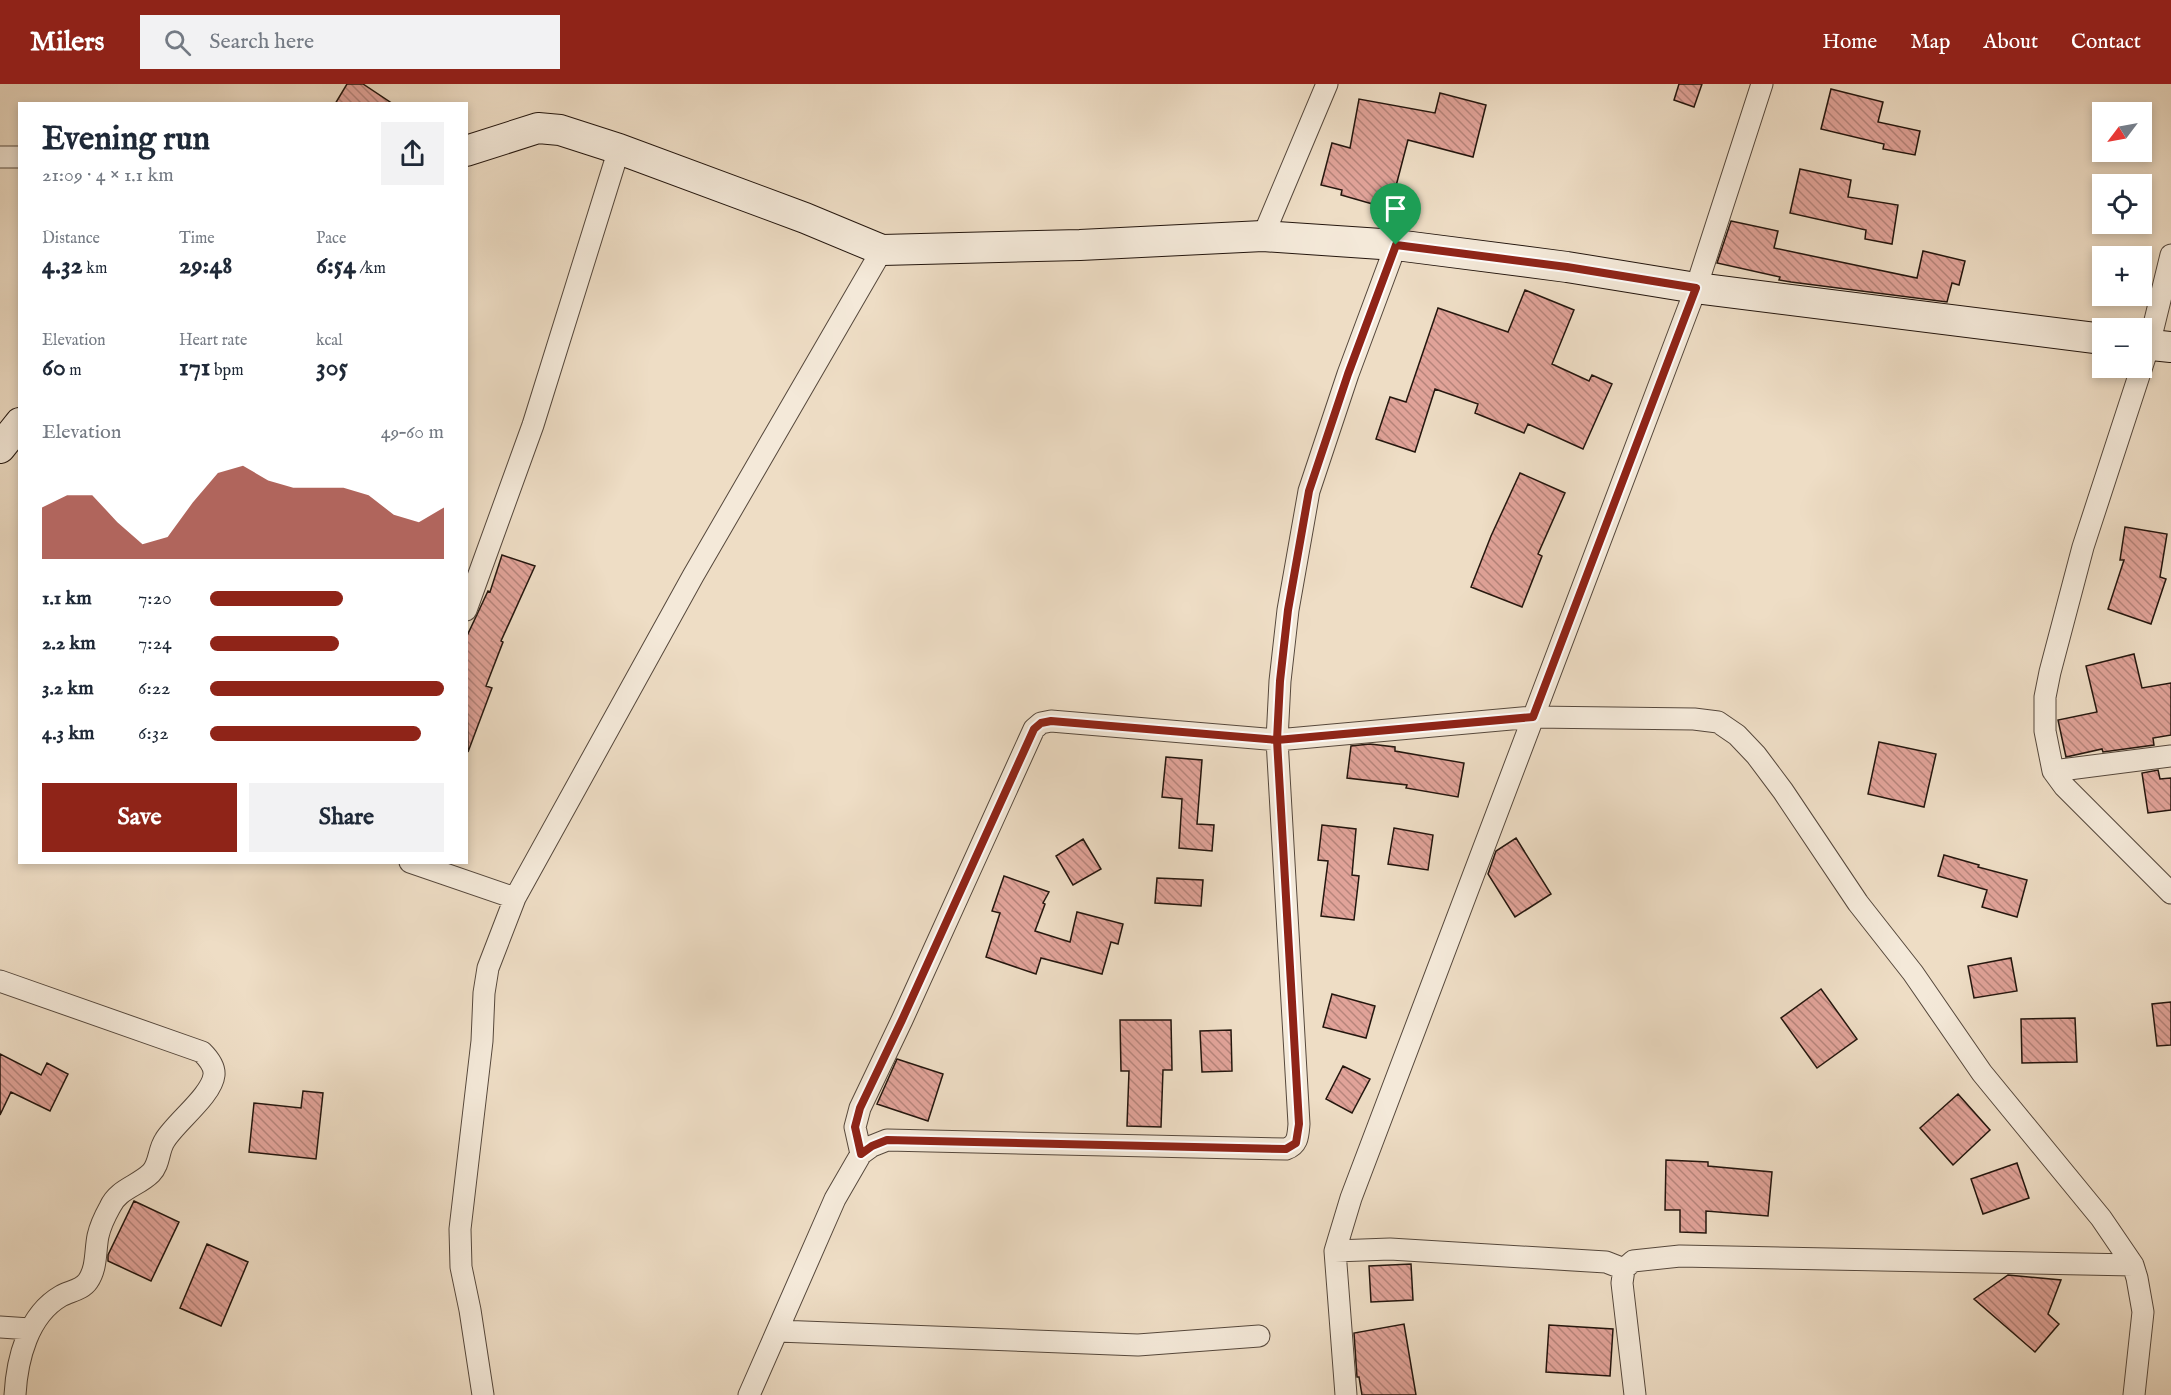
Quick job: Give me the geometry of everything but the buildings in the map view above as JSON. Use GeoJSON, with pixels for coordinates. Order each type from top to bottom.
{"type":"FeatureCollection","features":[{"type":"Feature","properties":{"kind":"street"},"geometry":{"type":"LineString","coordinates":[[1263,236],[1328,84]]}},
{"type":"Feature","properties":{"kind":"street"},"geometry":{"type":"LineString","coordinates":[[1346,1395],[1335,1251],[1351,1198],[1696,288],[1762,84]]}},
{"type":"Feature","properties":{"kind":"street"},"geometry":{"type":"LineString","coordinates":[[468,150],[538,128],[581,135],[805,218],[882,250],[1263,236],[1396,245],[1567,267],[1696,288],[2092,338]]}},
{"type":"Feature","properties":{"kind":"street"},"geometry":{"type":"LineString","coordinates":[[468,604],[533,425],[619,149]]}},
{"type":"Feature","properties":{"kind":"street"},"geometry":{"type":"LineString","coordinates":[[0,157],[18,157]]}},
{"type":"Feature","properties":{"kind":"street"},"geometry":{"type":"LineString","coordinates":[[749,1395],[835,1199],[861,1154],[872,1146],[887,1140],[1286,1149],[1296,1143],[1299,1124],[1277,740],[1280,681],[1288,610],[1309,491],[1348,374],[1396,245]]}},
{"type":"Feature","properties":{"kind":"street"},"geometry":{"type":"LineString","coordinates":[[483,1395],[461,1267],[460,1229],[482,1041],[487,974],[515,898],[693,576],[882,250]]}},
{"type":"Feature","properties":{"kind":"street"},"geometry":{"type":"LineString","coordinates":[[2171,255],[2154,345],[2083,548],[2049,672],[2045,697],[2045,731],[2053,771],[2064,786],[2171,893]]}},
{"type":"Feature","properties":{"kind":"street"},"geometry":{"type":"LineString","coordinates":[[0,448],[18,426]]}},
{"type":"Feature","properties":{"kind":"street"},"geometry":{"type":"LineString","coordinates":[[861,1154],[855,1127],[860,1108],[1034,729],[1041,723],[1051,721],[1277,740],[1533,717],[1694,719],[1718,722],[1737,735],[1756,755],[1783,791],[1858,903],[1913,973],[1982,1072],[2101,1218],[2133,1265],[2143,1312],[2134,1395]]}},
{"type":"Feature","properties":{"kind":"street"},"geometry":{"type":"LineString","coordinates":[[2053,771],[2171,756]]}},
{"type":"Feature","properties":{"kind":"street"},"geometry":{"type":"LineString","coordinates":[[416,864],[515,898]]}},
{"type":"Feature","properties":{"kind":"street"},"geometry":{"type":"LineString","coordinates":[[0,981],[202,1052],[213,1066],[214,1075],[210,1088],[164,1140],[154,1170],[139,1183],[124,1190],[110,1206],[98,1235],[94,1265],[87,1283],[46,1307],[35,1319],[19,1368],[15,1395]]}},
{"type":"Feature","properties":{"kind":"street"},"geometry":{"type":"LineString","coordinates":[[1335,1251],[1390,1249],[1606,1262],[1624,1269]]}},
{"type":"Feature","properties":{"kind":"street"},"geometry":{"type":"LineString","coordinates":[[1635,1395],[1622,1283],[1624,1269],[1633,1261],[1680,1256],[2133,1265]]}},
{"type":"Feature","properties":{"kind":"street"},"geometry":{"type":"LineString","coordinates":[[0,1327],[30,1329]]}},
{"type":"Feature","properties":{"kind":"street"},"geometry":{"type":"LineString","coordinates":[[778,1331],[1138,1345],[1259,1335]]}},
{"type":"Feature","properties":{"kind":"route"},"geometry":{"type":"LineString","coordinates":[[1396,245],[1348,374],[1309,491],[1288,610],[1280,681],[1277,740],[1051,721],[1041,723],[1034,729],[860,1108],[855,1136],[861,1154],[866,1149],[887,1140],[1286,1149],[1296,1143],[1299,1124],[1277,740],[1533,717],[1696,288],[1567,267],[1396,245]]}}]}
